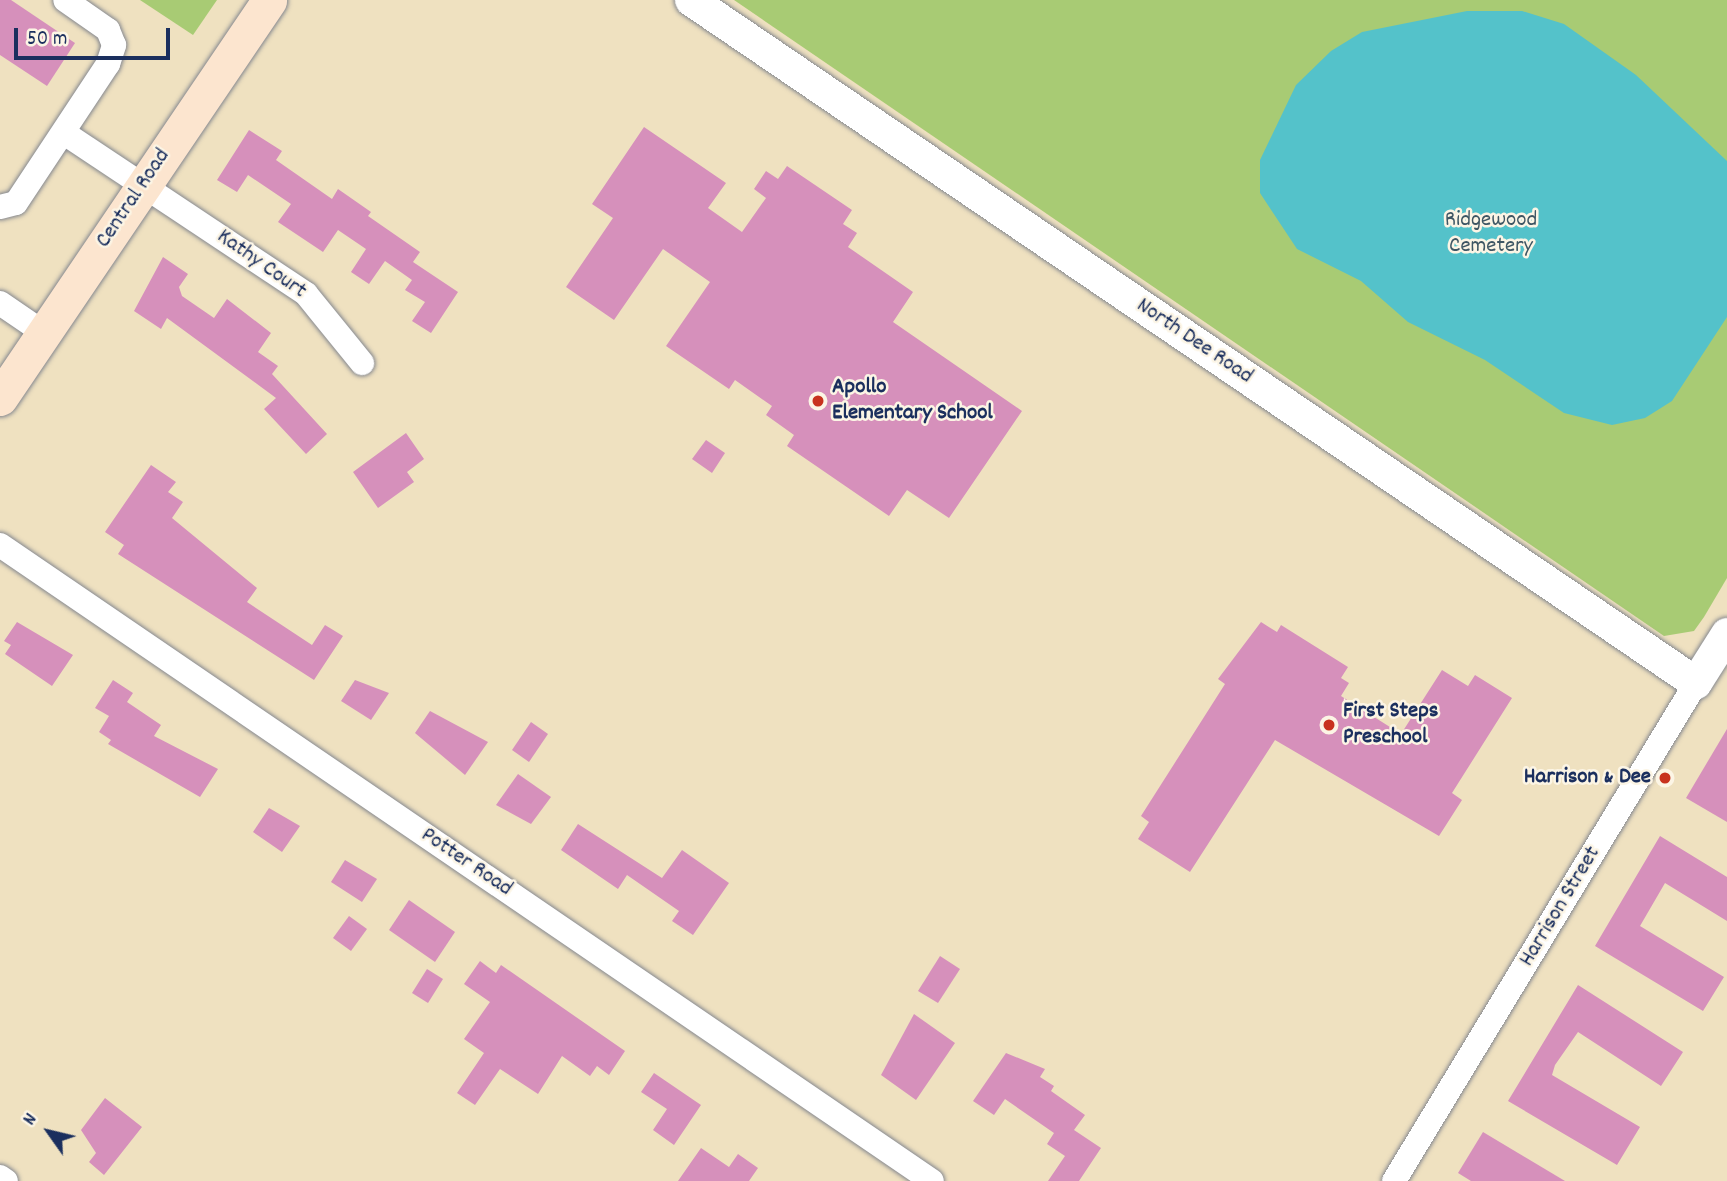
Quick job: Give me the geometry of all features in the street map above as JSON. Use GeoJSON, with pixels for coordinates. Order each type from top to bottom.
{"type":"FeatureCollection","features":[{"type":"Feature","properties":{"kind":"main road","name":"Central Road"},"geometry":{"type":"LineString","coordinates":[[0,398],[269,0]]}},
{"type":"Feature","properties":{"kind":"street"},"geometry":{"type":"LineString","coordinates":[[0,207],[16,203],[67,135],[114,45],[108,30],[65,0]]}},
{"type":"Feature","properties":{"kind":"street","name":"North Dee Road"},"geometry":{"type":"LineString","coordinates":[[691,0],[1696,683]]}},
{"type":"Feature","properties":{"kind":"street","name":"Kathy Court"},"geometry":{"type":"LineString","coordinates":[[67,135],[306,294],[362,363]]}},
{"type":"Feature","properties":{"kind":"street"},"geometry":{"type":"LineString","coordinates":[[0,303],[44,333]]}},
{"type":"Feature","properties":{"kind":"street","name":"Potter Road"},"geometry":{"type":"LineString","coordinates":[[0,545],[932,1181]]}},
{"type":"Feature","properties":{"kind":"street","name":"Harrison Street"},"geometry":{"type":"LineString","coordinates":[[1394,1181],[1727,634]]}},
{"type":"Feature","properties":{"kind":"street"},"geometry":{"type":"LineString","coordinates":[[0,1177],[6,1181]]}},
{"type":"Feature","properties":{"kind":"green space"},"geometry":{"type":"Polygon","coordinates":[[[140,0],[217,0],[193,35],[140,0]]]}},
{"type":"Feature","properties":{"kind":"green space","name":"Ridgewood Cemetery"},"geometry":{"type":"Polygon","coordinates":[[[734,0],[1727,0],[1727,578],[1704,617],[1694,631],[1664,636],[734,0]]]}},
{"type":"Feature","properties":{"kind":"water"},"geometry":{"type":"Polygon","coordinates":[[[1467,11],[1522,11],[1564,24],[1636,75],[1727,161],[1727,317],[1672,401],[1645,418],[1612,425],[1564,413],[1485,360],[1408,322],[1361,281],[1297,249],[1260,193],[1260,160],[1296,85],[1331,51],[1362,32],[1467,11]]]}},
{"type":"Feature","properties":{"kind":"building"},"geometry":{"type":"Polygon","coordinates":[[[0,0],[11,0],[75,43],[47,86],[0,55],[0,0]]]}},
{"type":"Feature","properties":{"kind":"building"},"geometry":{"type":"Polygon","coordinates":[[[644,127],[726,183],[708,208],[742,232],[766,198],[754,189],[766,171],[778,179],[787,166],[852,210],[843,224],[857,233],[848,247],[913,292],[893,322],[1022,411],[949,518],[907,490],[889,516],[787,446],[794,435],[766,415],[772,406],[735,380],[729,389],[666,346],[710,282],[663,249],[614,320],[566,287],[613,218],[592,204],[644,127]]]}},
{"type":"Feature","properties":{"kind":"building"},"geometry":{"type":"Polygon","coordinates":[[[249,130],[282,151],[276,160],[332,199],[338,189],[371,212],[368,216],[420,252],[413,262],[458,292],[431,333],[412,321],[425,302],[405,290],[412,280],[385,261],[369,284],[351,272],[366,249],[338,230],[323,252],[278,222],[291,204],[248,175],[237,192],[217,180],[249,130]]]}},
{"type":"Feature","properties":{"kind":"building"},"geometry":{"type":"Polygon","coordinates":[[[163,257],[188,274],[179,287],[182,296],[214,318],[227,299],[271,333],[258,352],[278,366],[272,374],[327,434],[306,454],[264,409],[276,398],[167,318],[161,329],[134,311],[163,257]]]}},
{"type":"Feature","properties":{"kind":"building"},"geometry":{"type":"Polygon","coordinates":[[[406,433],[424,459],[407,472],[414,482],[378,508],[353,472],[406,433]]]}},
{"type":"Feature","properties":{"kind":"building"},"geometry":{"type":"Polygon","coordinates":[[[706,440],[725,453],[712,473],[692,459],[706,440]]]}},
{"type":"Feature","properties":{"kind":"building"},"geometry":{"type":"Polygon","coordinates":[[[151,465],[176,482],[168,492],[183,502],[172,518],[257,588],[247,602],[312,645],[325,625],[343,636],[314,680],[118,554],[124,545],[105,532],[151,465]]]}},
{"type":"Feature","properties":{"kind":"building"},"geometry":{"type":"Polygon","coordinates":[[[17,622],[73,655],[52,686],[5,654],[11,645],[4,641],[17,622]]]}},
{"type":"Feature","properties":{"kind":"building","name":"First Steps Preschool"},"geometry":{"type":"Polygon","coordinates":[[[1261,622],[1277,632],[1281,625],[1348,667],[1341,678],[1349,683],[1341,696],[1401,734],[1442,670],[1468,686],[1475,675],[1512,698],[1452,793],[1462,800],[1439,836],[1275,740],[1190,872],[1138,839],[1149,822],[1141,816],[1225,684],[1218,679],[1261,622]]]}},
{"type":"Feature","properties":{"kind":"building"},"geometry":{"type":"Polygon","coordinates":[[[113,680],[133,693],[127,702],[161,725],[154,736],[218,769],[200,797],[108,744],[111,740],[99,732],[109,716],[95,708],[113,680]]]}},
{"type":"Feature","properties":{"kind":"building"},"geometry":{"type":"Polygon","coordinates":[[[355,680],[389,693],[371,720],[341,701],[355,680]]]}},
{"type":"Feature","properties":{"kind":"building"},"geometry":{"type":"Polygon","coordinates":[[[430,711],[488,742],[465,775],[415,733],[430,711]]]}},
{"type":"Feature","properties":{"kind":"building"},"geometry":{"type":"Polygon","coordinates":[[[531,722],[548,734],[529,762],[512,750],[531,722]]]}},
{"type":"Feature","properties":{"kind":"building"},"geometry":{"type":"Polygon","coordinates":[[[1727,729],[1727,822],[1686,798],[1727,729]]]}},
{"type":"Feature","properties":{"kind":"building"},"geometry":{"type":"Polygon","coordinates":[[[518,774],[551,797],[531,824],[496,805],[518,774]]]}},
{"type":"Feature","properties":{"kind":"building"},"geometry":{"type":"Polygon","coordinates":[[[269,808],[300,826],[282,852],[253,832],[269,808]]]}},
{"type":"Feature","properties":{"kind":"building"},"geometry":{"type":"Polygon","coordinates":[[[578,824],[662,878],[682,850],[729,883],[693,935],[672,921],[679,911],[627,875],[618,889],[561,850],[578,824]]]}},
{"type":"Feature","properties":{"kind":"building"},"geometry":{"type":"Polygon","coordinates":[[[1660,836],[1727,877],[1727,921],[1665,883],[1640,926],[1724,977],[1703,1011],[1595,946],[1660,836]]]}},
{"type":"Feature","properties":{"kind":"building"},"geometry":{"type":"Polygon","coordinates":[[[345,860],[377,879],[362,902],[331,882],[345,860]]]}},
{"type":"Feature","properties":{"kind":"building"},"geometry":{"type":"Polygon","coordinates":[[[409,900],[455,932],[435,962],[389,930],[409,900]]]}},
{"type":"Feature","properties":{"kind":"building"},"geometry":{"type":"Polygon","coordinates":[[[349,916],[367,929],[351,951],[333,938],[349,916]]]}},
{"type":"Feature","properties":{"kind":"building"},"geometry":{"type":"Polygon","coordinates":[[[940,956],[960,969],[938,1003],[918,991],[940,956]]]}},
{"type":"Feature","properties":{"kind":"building"},"geometry":{"type":"Polygon","coordinates":[[[480,961],[496,973],[501,965],[625,1051],[609,1075],[597,1066],[590,1076],[562,1056],[538,1094],[500,1069],[475,1105],[457,1093],[484,1053],[464,1039],[490,1002],[464,984],[480,961]]]}},
{"type":"Feature","properties":{"kind":"building"},"geometry":{"type":"Polygon","coordinates":[[[427,969],[443,979],[428,1003],[412,993],[427,969]]]}},
{"type":"Feature","properties":{"kind":"building"},"geometry":{"type":"Polygon","coordinates":[[[1578,985],[1683,1052],[1661,1086],[1578,1032],[1555,1065],[1552,1075],[1640,1127],[1617,1165],[1508,1101],[1578,985]]]}},
{"type":"Feature","properties":{"kind":"building"},"geometry":{"type":"Polygon","coordinates":[[[914,1014],[955,1043],[916,1100],[881,1075],[914,1014]]]}},
{"type":"Feature","properties":{"kind":"building"},"geometry":{"type":"Polygon","coordinates":[[[1006,1053],[1045,1069],[1040,1077],[1054,1086],[1051,1091],[1085,1115],[1074,1130],[1101,1148],[1079,1181],[1048,1181],[1065,1156],[1047,1144],[1054,1133],[1005,1099],[994,1115],[973,1101],[1006,1053]]]}},
{"type":"Feature","properties":{"kind":"building"},"geometry":{"type":"Polygon","coordinates":[[[654,1073],[701,1105],[674,1145],[653,1130],[667,1109],[641,1092],[654,1073]]]}},
{"type":"Feature","properties":{"kind":"building"},"geometry":{"type":"Polygon","coordinates":[[[105,1098],[142,1127],[104,1175],[89,1162],[96,1153],[81,1130],[105,1098]]]}},
{"type":"Feature","properties":{"kind":"building"},"geometry":{"type":"Polygon","coordinates":[[[1483,1132],[1565,1181],[1471,1181],[1458,1173],[1483,1132]]]}},
{"type":"Feature","properties":{"kind":"building"},"geometry":{"type":"Polygon","coordinates":[[[701,1148],[729,1167],[738,1154],[758,1168],[749,1181],[678,1181],[701,1148]]]}},
{"type":"Feature","properties":{"kind":"place","name":"Apollo Elementary School"},"geometry":{"type":"Point","coordinates":[818,401]}},
{"type":"Feature","properties":{"kind":"place","name":"First Steps Preschool"},"geometry":{"type":"Point","coordinates":[1329,725]}},
{"type":"Feature","properties":{"kind":"place","name":"Harrison & Dee"},"geometry":{"type":"Point","coordinates":[1665,778]}}]}
